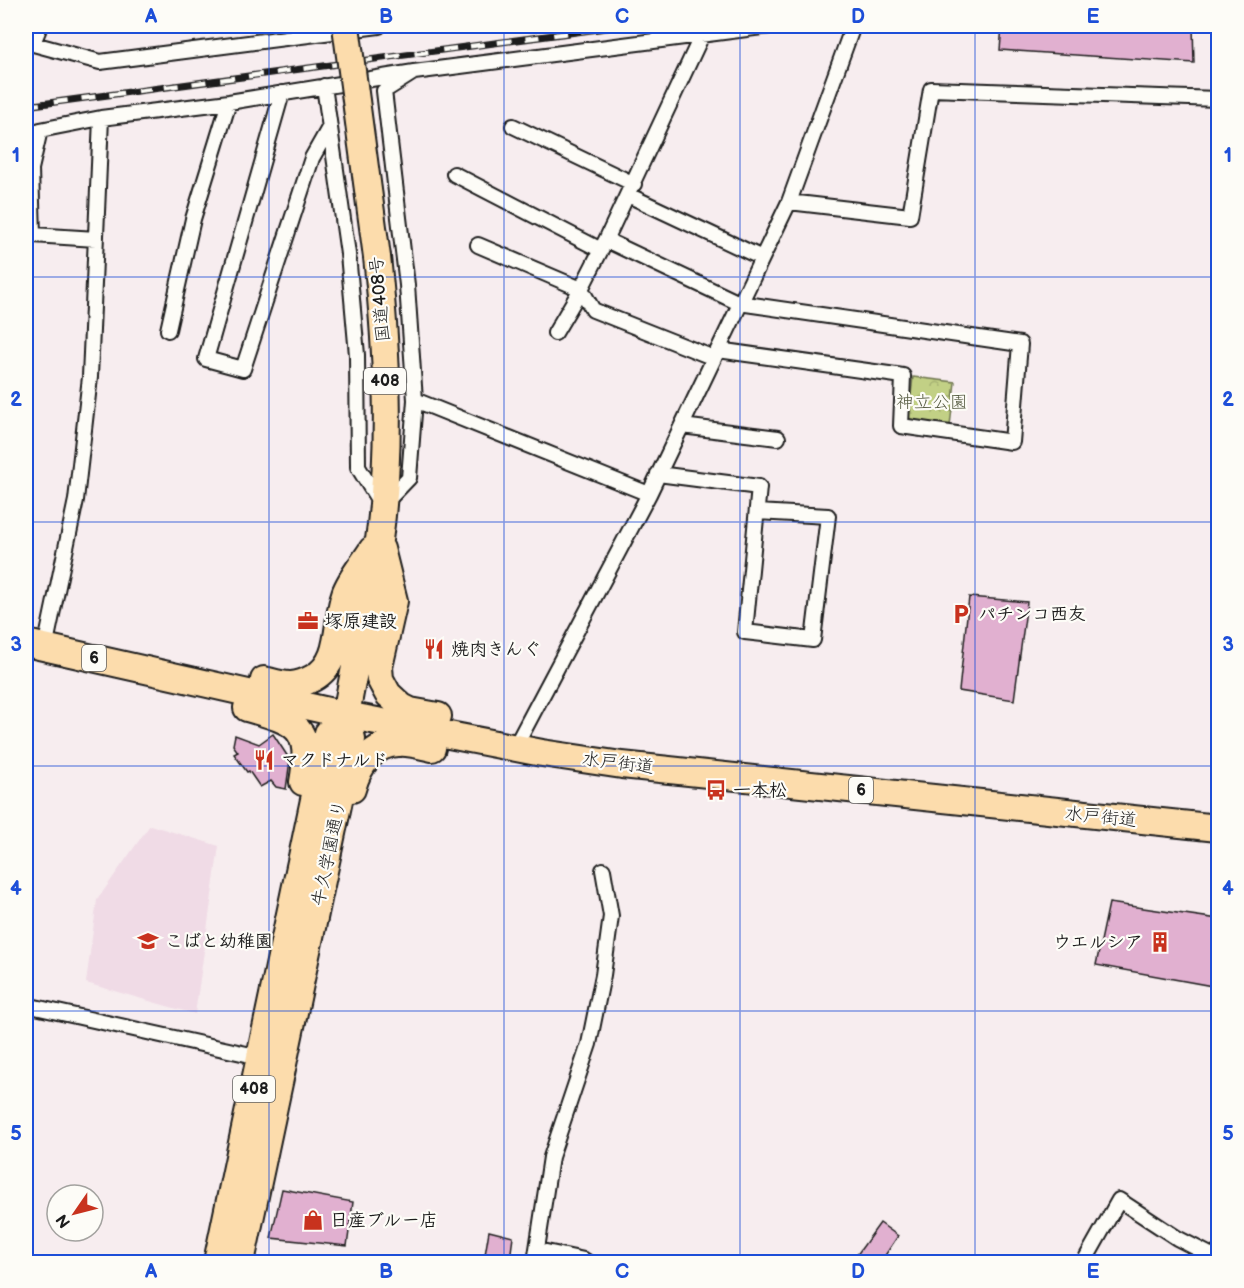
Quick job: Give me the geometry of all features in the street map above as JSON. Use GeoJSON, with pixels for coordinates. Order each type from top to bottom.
{"type":"FeatureCollection","features":[{"type":"Feature","properties":{"kind":"highway","name":"国道408号"},"geometry":{"type":"LineString","coordinates":[[346,26],[383,313],[386,417],[379,540],[346,715]]}},
{"type":"Feature","properties":{"kind":"highway"},"geometry":{"type":"LineString","coordinates":[[209,683],[251,677],[292,686],[316,677],[326,669],[334,653],[345,592],[379,540]]}},
{"type":"Feature","properties":{"kind":"highway"},"geometry":{"type":"LineString","coordinates":[[322,885],[337,854],[356,772],[376,750],[392,743],[402,742],[458,753],[487,742],[463,720],[410,711],[402,707],[388,694],[380,680],[379,667],[394,601],[379,540]]}},
{"type":"Feature","properties":{"kind":"highway","name":"水戸街道"},"geometry":{"type":"LineString","coordinates":[[35,645],[346,715],[622,765],[1218,828]]}},
{"type":"Feature","properties":{"kind":"highway"},"geometry":{"type":"LineString","coordinates":[[164,673],[174,686],[277,716],[298,730],[305,744],[307,756],[292,843],[298,872]]}},
{"type":"Feature","properties":{"kind":"highway","name":"牛久学園通り"},"geometry":{"type":"LineString","coordinates":[[241,1263],[298,872],[328,733],[346,715]]}},
{"type":"Feature","properties":{"kind":"highway","name":"牛久学園通り"},"geometry":{"type":"LineString","coordinates":[[217,1263],[322,885],[352,739],[346,715]]}},
{"type":"Feature","properties":{"kind":"street"},"geometry":{"type":"LineString","coordinates":[[40,26],[29,43],[100,62],[268,33],[376,26]]}},
{"type":"Feature","properties":{"kind":"street"},"geometry":{"type":"LineString","coordinates":[[96,239],[33,235],[28,169],[40,130],[101,118],[229,102],[414,72],[770,26]]}},
{"type":"Feature","properties":{"kind":"street"},"geometry":{"type":"LineString","coordinates":[[515,747],[649,494],[789,202],[853,26]]}},
{"type":"Feature","properties":{"kind":"street"},"geometry":{"type":"LineString","coordinates":[[555,333],[604,245],[702,34]]}},
{"type":"Feature","properties":{"kind":"street"},"geometry":{"type":"LineString","coordinates":[[324,86],[348,254],[356,333],[358,468],[382,506],[409,478],[415,400],[407,285],[384,91],[414,72]]}},
{"type":"Feature","properties":{"kind":"street"},"geometry":{"type":"LineString","coordinates":[[789,202],[910,216],[931,89],[1218,99]]}},
{"type":"Feature","properties":{"kind":"street"},"geometry":{"type":"LineString","coordinates":[[282,93],[206,359],[243,369],[312,158],[329,128]]}},
{"type":"Feature","properties":{"kind":"street"},"geometry":{"type":"LineString","coordinates":[[168,330],[194,219],[229,102]]}},
{"type":"Feature","properties":{"kind":"street"},"geometry":{"type":"LineString","coordinates":[[35,645],[76,500],[90,377],[101,118]]}},
{"type":"Feature","properties":{"kind":"street"},"geometry":{"type":"LineString","coordinates":[[513,126],[762,258]]}},
{"type":"Feature","properties":{"kind":"street"},"geometry":{"type":"LineString","coordinates":[[454,174],[604,245],[739,303],[1020,344],[1012,442],[901,426],[903,376],[716,354],[593,310],[581,289],[478,245]]}},
{"type":"Feature","properties":{"kind":"street"},"geometry":{"type":"LineString","coordinates":[[415,400],[649,494]]}},
{"type":"Feature","properties":{"kind":"street"},"geometry":{"type":"LineString","coordinates":[[682,426],[778,438]]}},
{"type":"Feature","properties":{"kind":"street"},"geometry":{"type":"LineString","coordinates":[[658,474],[759,487],[745,632],[813,640],[828,516],[757,512]]}},
{"type":"Feature","properties":{"kind":"street"},"geometry":{"type":"LineString","coordinates":[[587,1263],[584,1260],[536,1256],[551,1157],[589,1044],[603,975],[611,916],[603,870]]}},
{"type":"Feature","properties":{"kind":"street"},"geometry":{"type":"LineString","coordinates":[[26,1005],[272,1059]]}},
{"type":"Feature","properties":{"kind":"street"},"geometry":{"type":"LineString","coordinates":[[1084,1263],[1119,1200],[1177,1238],[1218,1259]]}},
{"type":"Feature","properties":{"kind":"shaded area","name":"こばと幼稚園"},"geometry":{"type":"Polygon","coordinates":[[[150,825],[219,846],[195,1014],[86,983],[97,900],[150,825]]]}},
{"type":"Feature","properties":{"kind":"green space","name":"神立公園"},"geometry":{"type":"Polygon","coordinates":[[[913,377],[955,382],[950,426],[908,422],[913,377]]]}},
{"type":"Feature","properties":{"kind":"building"},"geometry":{"type":"Polygon","coordinates":[[[1002,26],[1193,26],[1194,63],[1000,50],[1002,26]]]}},
{"type":"Feature","properties":{"kind":"building"},"geometry":{"type":"Polygon","coordinates":[[[969,597],[1027,602],[1014,700],[959,691],[969,597]]]}},
{"type":"Feature","properties":{"kind":"building","name":"マクドナルド"},"geometry":{"type":"Polygon","coordinates":[[[273,734],[290,760],[286,789],[276,787],[271,781],[260,787],[234,754],[238,752],[233,745],[235,735],[259,744],[273,734]]]}},
{"type":"Feature","properties":{"kind":"building","name":"ウエルシア"},"geometry":{"type":"Polygon","coordinates":[[[1109,903],[1218,919],[1218,987],[1096,965],[1109,903]]]}},
{"type":"Feature","properties":{"kind":"building","name":"日産ブルー店"},"geometry":{"type":"Polygon","coordinates":[[[282,1189],[353,1202],[347,1246],[271,1238],[282,1189]]]}},
{"type":"Feature","properties":{"kind":"building"},"geometry":{"type":"Polygon","coordinates":[[[880,1223],[898,1236],[880,1263],[851,1263],[880,1223]]]}},
{"type":"Feature","properties":{"kind":"building"},"geometry":{"type":"Polygon","coordinates":[[[489,1231],[513,1237],[510,1259],[485,1255],[489,1231]]]}},
{"type":"Feature","properties":{"kind":"railway"},"geometry":{"type":"LineString","coordinates":[[26,106],[621,26]]}},
{"type":"Feature","properties":{"kind":"place","name":"パチンコ西友"},"geometry":{"type":"Point","coordinates":[961,614]}},
{"type":"Feature","properties":{"kind":"place","name":"塚原建設"},"geometry":{"type":"Point","coordinates":[308,621]}},
{"type":"Feature","properties":{"kind":"place","name":"焼肉きんぐ"},"geometry":{"type":"Point","coordinates":[434,649]}},
{"type":"Feature","properties":{"kind":"place","name":"マクドナルド"},"geometry":{"type":"Point","coordinates":[264,760]}},
{"type":"Feature","properties":{"kind":"place","name":"一本松"},"geometry":{"type":"Point","coordinates":[716,790]}},
{"type":"Feature","properties":{"kind":"place","name":"こばと幼稚園"},"geometry":{"type":"Point","coordinates":[148,941]}},
{"type":"Feature","properties":{"kind":"place","name":"ウエルシア"},"geometry":{"type":"Point","coordinates":[1160,942]}},
{"type":"Feature","properties":{"kind":"place","name":"日産ブルー店"},"geometry":{"type":"Point","coordinates":[313,1220]}}]}
